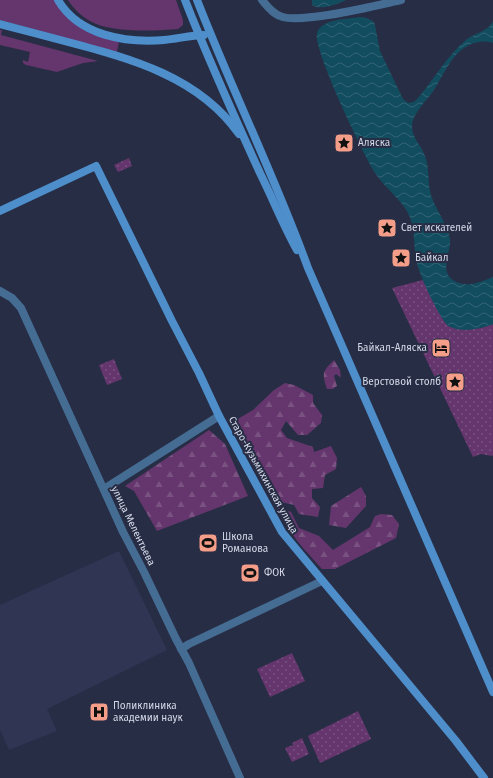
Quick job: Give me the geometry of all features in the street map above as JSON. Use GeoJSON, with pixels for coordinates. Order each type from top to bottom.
{"type":"FeatureCollection","features":[{"type":"Feature","properties":{"kind":"main road"},"geometry":{"type":"LineString","coordinates":[[58,0],[66,12],[77,21],[99,33],[132,39],[152,40],[199,35],[209,37],[213,40]]}},
{"type":"Feature","properties":{"kind":"main road"},"geometry":{"type":"LineString","coordinates":[[185,0],[194,24],[286,230],[308,268]]}},
{"type":"Feature","properties":{"kind":"main road"},"geometry":{"type":"LineString","coordinates":[[197,0],[293,227],[308,268],[493,692]]}},
{"type":"Feature","properties":{"kind":"main road"},"geometry":{"type":"LineString","coordinates":[[0,24],[119,56],[170,76],[196,92],[222,114],[249,149]]}},
{"type":"Feature","properties":{"kind":"main road"},"geometry":{"type":"LineString","coordinates":[[172,39],[191,33],[194,28],[194,24]]}},
{"type":"Feature","properties":{"kind":"main road","name":"Старо-Кузьмихинская улица"},"geometry":{"type":"LineString","coordinates":[[0,211],[96,166],[219,416],[282,532],[456,741],[484,778]]}},
{"type":"Feature","properties":{"kind":"street"},"geometry":{"type":"LineString","coordinates":[[262,0],[270,9],[281,17],[292,18],[308,18],[401,0]]}},
{"type":"Feature","properties":{"kind":"street","name":"улица Мелентьева"},"geometry":{"type":"LineString","coordinates":[[0,291],[12,298],[20,308],[123,532],[181,649],[240,778]]}},
{"type":"Feature","properties":{"kind":"street"},"geometry":{"type":"LineString","coordinates":[[104,489],[219,416]]}},
{"type":"Feature","properties":{"kind":"street"},"geometry":{"type":"LineString","coordinates":[[181,649],[322,581]]}},
{"type":"Feature","properties":{"kind":"shaded area"},"geometry":{"type":"Polygon","coordinates":[[[119,551],[167,650],[47,709],[57,731],[9,750],[0,730],[0,605],[119,551]]]}},
{"type":"Feature","properties":{"kind":"green space"},"geometry":{"type":"Polygon","coordinates":[[[0,0],[54,0],[57,5],[119,42],[117,52],[0,20],[0,0]]]}},
{"type":"Feature","properties":{"kind":"green space"},"geometry":{"type":"Polygon","coordinates":[[[68,0],[176,0],[183,20],[183,25],[178,29],[157,30],[109,28],[87,19],[72,6],[68,0]]]}},
{"type":"Feature","properties":{"kind":"green space"},"geometry":{"type":"Polygon","coordinates":[[[0,30],[2,30],[1,35],[98,61],[83,63],[57,72],[26,65],[23,63],[23,60],[28,62],[30,52],[0,45],[0,30]]]}},
{"type":"Feature","properties":{"kind":"green space"},"geometry":{"type":"Polygon","coordinates":[[[129,158],[132,166],[118,172],[114,165],[129,158]]]}},
{"type":"Feature","properties":{"kind":"green space"},"geometry":{"type":"Polygon","coordinates":[[[423,280],[442,318],[448,326],[459,329],[471,329],[482,328],[493,324],[492,456],[481,454],[473,457],[392,288],[423,280]]]}},
{"type":"Feature","properties":{"kind":"green space"},"geometry":{"type":"Polygon","coordinates":[[[114,359],[122,379],[107,385],[99,365],[114,359]]]}},
{"type":"Feature","properties":{"kind":"green space"},"geometry":{"type":"Polygon","coordinates":[[[334,360],[340,370],[341,377],[336,374],[334,376],[337,386],[333,389],[327,389],[324,373],[327,367],[334,360]]]}},
{"type":"Feature","properties":{"kind":"green space"},"geometry":{"type":"Polygon","coordinates":[[[285,383],[294,385],[313,395],[313,403],[322,415],[321,423],[307,435],[298,435],[286,421],[281,430],[287,438],[313,447],[314,452],[331,446],[337,458],[336,469],[325,475],[323,488],[312,489],[312,498],[320,507],[318,517],[299,514],[294,505],[272,500],[231,423],[253,410],[274,390],[285,383]]]}},
{"type":"Feature","properties":{"kind":"green space"},"geometry":{"type":"Polygon","coordinates":[[[209,430],[225,444],[248,496],[157,531],[134,491],[125,486],[209,430]]]}},
{"type":"Feature","properties":{"kind":"green space"},"geometry":{"type":"Polygon","coordinates":[[[361,487],[366,496],[366,506],[346,528],[329,525],[331,506],[361,487]]]}},
{"type":"Feature","properties":{"kind":"green space"},"geometry":{"type":"Polygon","coordinates":[[[277,507],[291,512],[299,528],[319,536],[333,550],[370,527],[375,516],[381,514],[392,515],[399,524],[396,538],[335,569],[322,569],[285,524],[277,507]]]}},
{"type":"Feature","properties":{"kind":"green space"},"geometry":{"type":"Polygon","coordinates":[[[292,653],[305,681],[270,697],[257,669],[292,653]]]}},
{"type":"Feature","properties":{"kind":"green space"},"geometry":{"type":"Polygon","coordinates":[[[358,711],[371,739],[320,763],[308,736],[358,711]]]}},
{"type":"Feature","properties":{"kind":"green space"},"geometry":{"type":"Polygon","coordinates":[[[302,738],[309,754],[292,762],[285,748],[293,745],[292,743],[302,738]]]}},
{"type":"Feature","properties":{"kind":"water"},"geometry":{"type":"Polygon","coordinates":[[[312,0],[346,0],[334,5],[315,7],[312,5],[312,0]]]}},
{"type":"Feature","properties":{"kind":"water"},"geometry":{"type":"Polygon","coordinates":[[[360,17],[367,18],[374,22],[380,51],[403,99],[408,103],[414,102],[418,98],[459,46],[469,38],[488,28],[493,21],[493,43],[474,43],[467,46],[455,56],[434,90],[417,112],[412,126],[413,134],[427,161],[431,195],[445,223],[449,235],[450,245],[446,266],[447,271],[453,280],[463,284],[473,284],[493,277],[493,324],[491,325],[462,330],[446,324],[437,310],[418,268],[411,219],[401,202],[383,183],[369,163],[350,125],[330,79],[322,59],[318,43],[317,33],[319,28],[335,20],[360,17]]]}},
{"type":"Feature","properties":{"kind":"place","name":"Аляска"},"geometry":{"type":"Point","coordinates":[344,143]}},
{"type":"Feature","properties":{"kind":"place","name":"Свет искателей"},"geometry":{"type":"Point","coordinates":[387,228]}},
{"type":"Feature","properties":{"kind":"place","name":"Байкал"},"geometry":{"type":"Point","coordinates":[401,258]}},
{"type":"Feature","properties":{"kind":"place","name":"Байкал-Аляска"},"geometry":{"type":"Point","coordinates":[441,348]}},
{"type":"Feature","properties":{"kind":"place","name":"Верстовой столб"},"geometry":{"type":"Point","coordinates":[455,382]}},
{"type":"Feature","properties":{"kind":"place","name":"Школа Романова"},"geometry":{"type":"Point","coordinates":[208,543]}},
{"type":"Feature","properties":{"kind":"place","name":"ФОК"},"geometry":{"type":"Point","coordinates":[250,573]}},
{"type":"Feature","properties":{"kind":"place","name":"Поликлиника академии наук"},"geometry":{"type":"Point","coordinates":[99,712]}}]}
